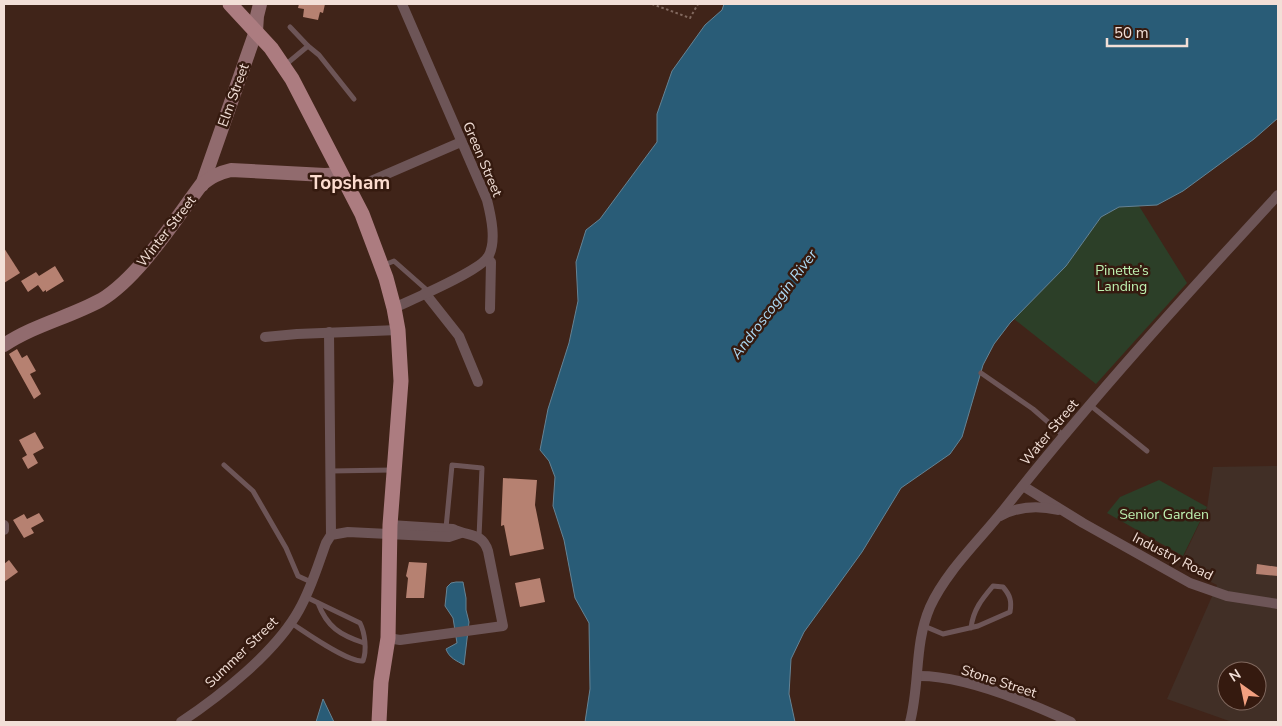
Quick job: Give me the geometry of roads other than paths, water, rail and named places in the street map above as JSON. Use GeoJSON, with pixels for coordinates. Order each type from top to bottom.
{"type":"FeatureCollection","features":[{"type":"Feature","properties":{"kind":"main road"},"geometry":{"type":"LineString","coordinates":[[230,4],[256,31],[288,72],[362,214],[382,266],[394,308],[398,330],[401,381],[390,529],[388,638],[381,682],[379,722]]}},
{"type":"Feature","properties":{"kind":"street","name":"Elm Street"},"geometry":{"type":"LineString","coordinates":[[201,185],[256,31],[260,4]]}},
{"type":"Feature","properties":{"kind":"street","name":"Green Street"},"geometry":{"type":"LineString","coordinates":[[402,4],[487,200],[493,226],[490,251],[487,258]]}},
{"type":"Feature","properties":{"kind":"street"},"geometry":{"type":"LineString","coordinates":[[350,190],[462,142]]}},
{"type":"Feature","properties":{"kind":"street","name":"Winter Street"},"geometry":{"type":"LineString","coordinates":[[4,345],[27,332],[81,310],[102,299],[143,262],[201,185],[219,172],[231,170],[325,175],[341,174]]}},
{"type":"Feature","properties":{"kind":"street","name":"Water Street"},"geometry":{"type":"LineString","coordinates":[[910,722],[917,676],[919,646],[924,626],[930,607],[945,582],[1089,405],[1278,195]]}},
{"type":"Feature","properties":{"kind":"street"},"geometry":{"type":"LineString","coordinates":[[394,308],[474,269],[487,258],[491,262],[490,309]]}},
{"type":"Feature","properties":{"kind":"street"},"geometry":{"type":"LineString","coordinates":[[427,292],[459,336],[478,382]]}},
{"type":"Feature","properties":{"kind":"street"},"geometry":{"type":"LineString","coordinates":[[265,336],[398,330]]}},
{"type":"Feature","properties":{"kind":"street","name":"Summer Street"},"geometry":{"type":"LineString","coordinates":[[181,722],[225,689],[274,643],[291,623],[306,597],[326,543],[331,536],[329,332]]}},
{"type":"Feature","properties":{"kind":"street","name":"Industry Road"},"geometry":{"type":"LineString","coordinates":[[1022,486],[1190,583],[1227,596],[1278,604]]}},
{"type":"Feature","properties":{"kind":"street","name":"Industry Road"},"geometry":{"type":"LineString","coordinates":[[997,518],[1016,508],[1046,507],[1063,511]]}},
{"type":"Feature","properties":{"kind":"street"},"geometry":{"type":"LineString","coordinates":[[4,525],[4,530]]}},
{"type":"Feature","properties":{"kind":"street"},"geometry":{"type":"LineString","coordinates":[[331,536],[340,532],[446,528],[479,537],[484,541],[504,626],[400,640],[388,638]]}},
{"type":"Feature","properties":{"kind":"street"},"geometry":{"type":"LineString","coordinates":[[390,529],[449,537],[461,533]]}},
{"type":"Feature","properties":{"kind":"street","name":"Stone Street"},"geometry":{"type":"LineString","coordinates":[[917,676],[940,677],[963,682],[1023,701],[1071,722]]}},
{"type":"Feature","properties":{"kind":"lane"},"geometry":{"type":"LineString","coordinates":[[290,26],[319,55],[354,98]]}},
{"type":"Feature","properties":{"kind":"lane"},"geometry":{"type":"LineString","coordinates":[[288,72],[308,46]]}},
{"type":"Feature","properties":{"kind":"lane"},"geometry":{"type":"LineString","coordinates":[[382,266],[394,261],[427,292]]}},
{"type":"Feature","properties":{"kind":"lane"},"geometry":{"type":"LineString","coordinates":[[981,373],[1033,409],[1064,435]]}},
{"type":"Feature","properties":{"kind":"lane"},"geometry":{"type":"LineString","coordinates":[[1089,405],[1147,451]]}},
{"type":"Feature","properties":{"kind":"lane"},"geometry":{"type":"LineString","coordinates":[[224,465],[254,491],[286,548],[298,576],[312,583]]}},
{"type":"Feature","properties":{"kind":"lane"},"geometry":{"type":"LineString","coordinates":[[446,528],[452,465],[482,468],[479,537]]}},
{"type":"Feature","properties":{"kind":"lane"},"geometry":{"type":"LineString","coordinates":[[331,471],[394,470]]}},
{"type":"Feature","properties":{"kind":"lane"},"geometry":{"type":"LineString","coordinates":[[924,626],[943,634],[971,628],[978,626],[1010,612],[1012,602],[1009,594],[1003,587],[993,586],[981,600],[972,616],[971,628]]}},
{"type":"Feature","properties":{"kind":"lane"},"geometry":{"type":"LineString","coordinates":[[291,623],[332,649],[357,662],[363,661],[365,654],[360,623],[306,597]]}},
{"type":"Feature","properties":{"kind":"lane"},"geometry":{"type":"LineString","coordinates":[[318,604],[323,617],[335,630],[364,643]]}},
{"type":"Feature","properties":{"kind":"water","name":"Androscoggin River"},"geometry":{"type":"Polygon","coordinates":[[[724,4],[1278,4],[1278,118],[1254,139],[1183,191],[1157,205],[1119,207],[1101,217],[1066,266],[1010,323],[994,344],[983,365],[962,437],[950,454],[901,488],[862,552],[804,632],[791,659],[789,694],[795,722],[585,722],[590,689],[589,623],[575,598],[564,540],[553,506],[555,477],[549,461],[540,450],[548,409],[569,343],[578,301],[576,262],[586,230],[600,219],[657,142],[657,114],[672,71],[705,25],[722,10],[724,4]]]}},
{"type":"Feature","properties":{"kind":"water"},"geometry":{"type":"Polygon","coordinates":[[[463,582],[469,622],[464,665],[451,657],[446,649],[457,643],[453,618],[445,606],[447,587],[451,583],[463,582]]]}},
{"type":"Feature","properties":{"kind":"water"},"geometry":{"type":"Polygon","coordinates":[[[323,699],[334,722],[316,722],[323,699]]]}},
{"type":"Feature","properties":{"kind":"district","name":"Topsham"},"geometry":{"type":"Point","coordinates":[350,182]}},
{"type":"Feature","properties":{"kind":"park label","name":"Pinette’s Landing"},"geometry":{"type":"Point","coordinates":[1122,278]}},
{"type":"Feature","properties":{"kind":"park label","name":"Senior Garden"},"geometry":{"type":"Point","coordinates":[1164,514]}}]}
